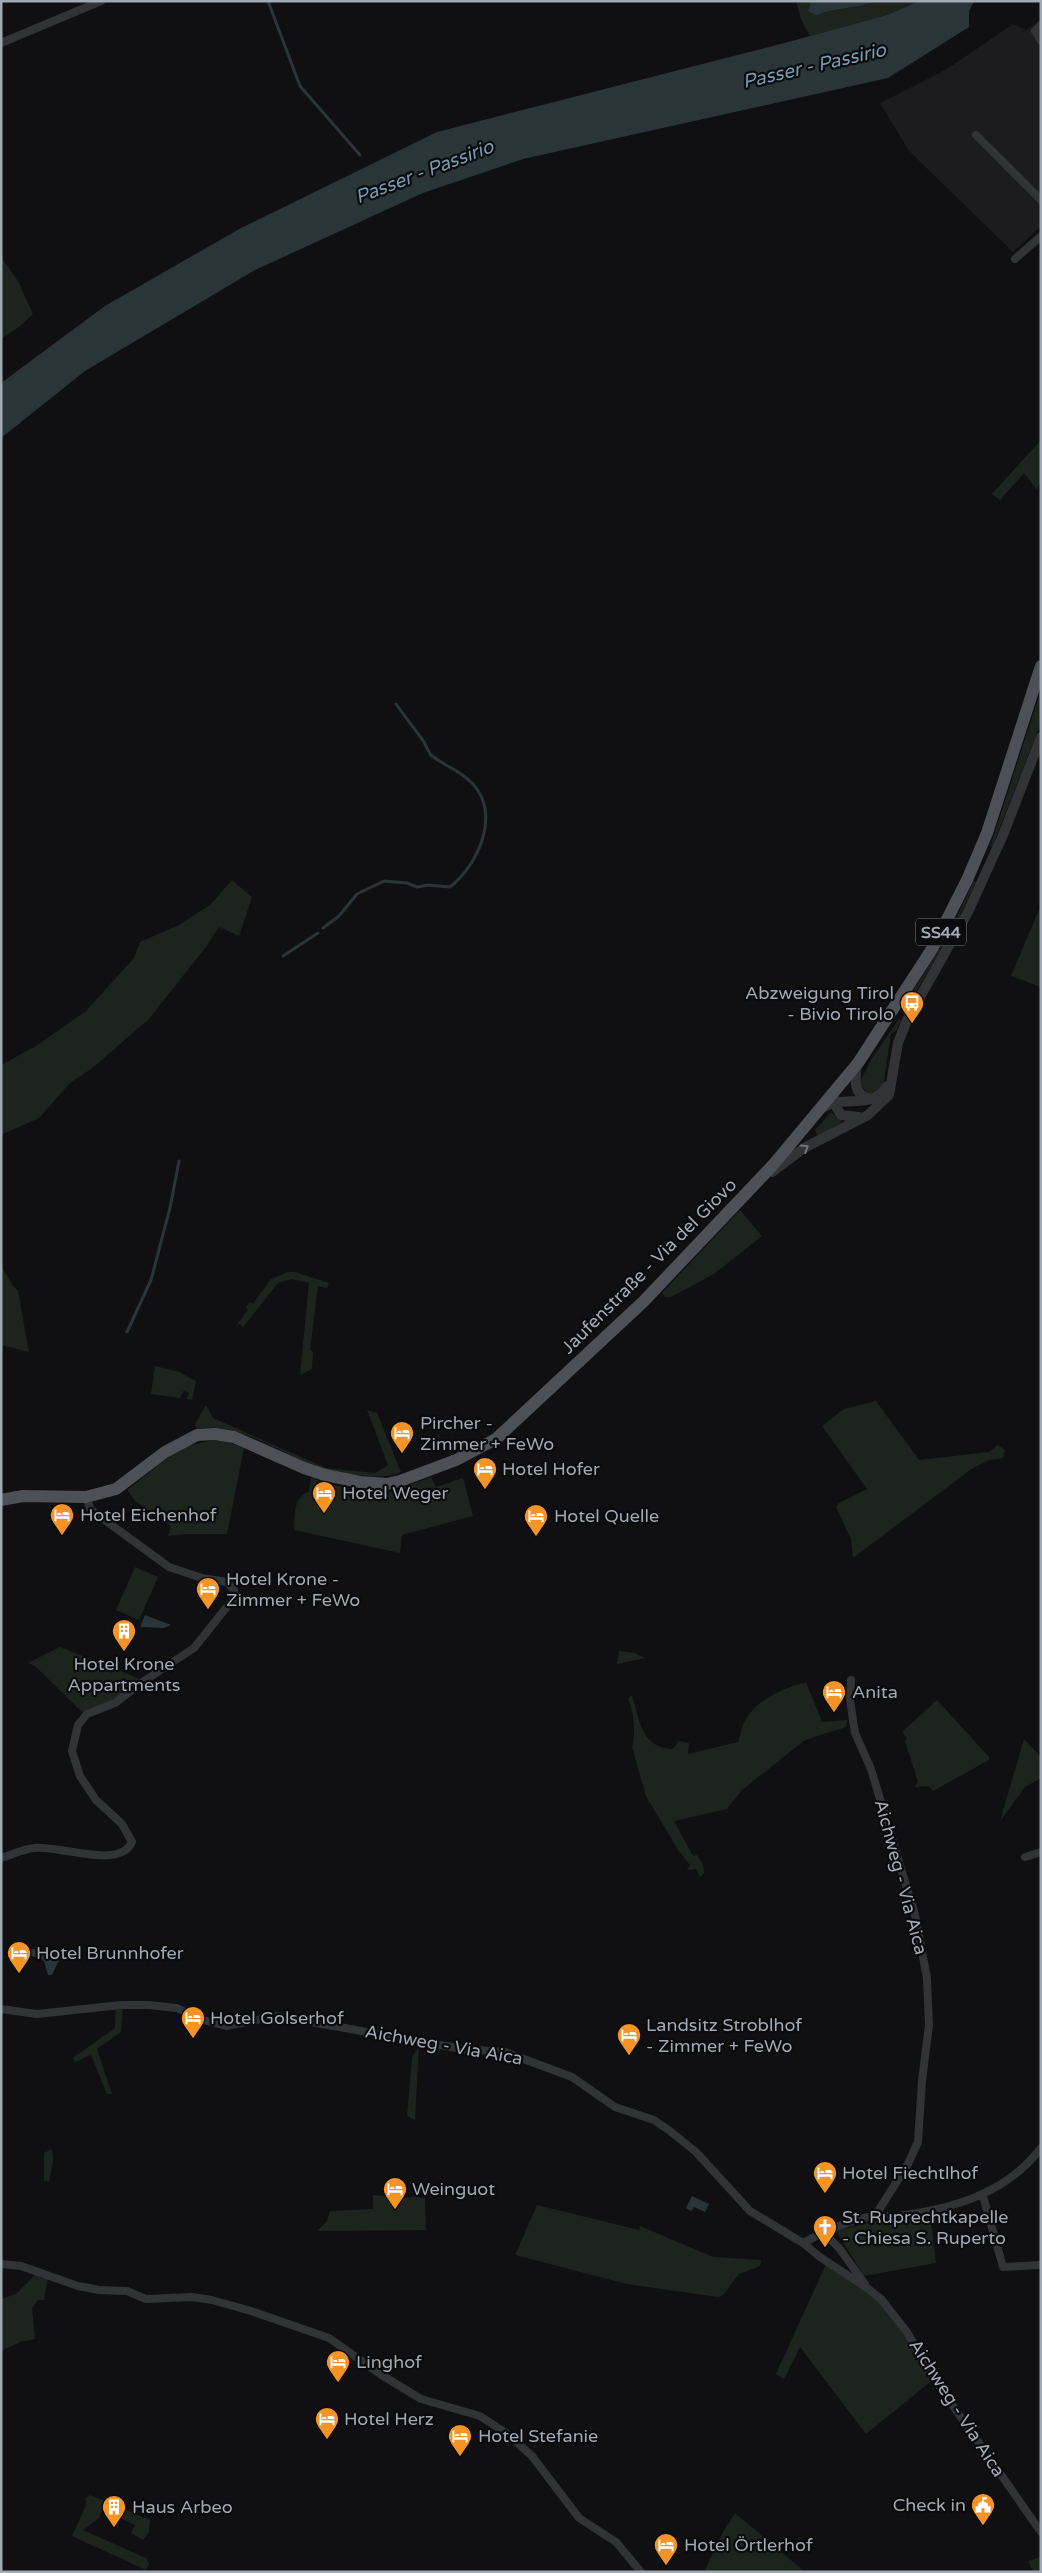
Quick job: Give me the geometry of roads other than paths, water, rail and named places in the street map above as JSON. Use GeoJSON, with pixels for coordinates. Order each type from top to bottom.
{"type":"FeatureCollection","features":[{"type":"Feature","properties":{"kind":"main road","name":"Jaufenstraße - Via del Giovo"},"geometry":{"type":"LineString","coordinates":[[1,1500],[23,1496],[86,1497],[125,1484],[165,1452],[197,1435],[215,1434],[234,1437],[304,1468],[360,1482],[387,1484],[456,1460],[496,1438],[644,1302],[773,1165],[858,1063],[932,949],[966,880],[986,833],[1041,666]]}},
{"type":"Feature","properties":{"kind":"street"},"geometry":{"type":"LineString","coordinates":[[1,43],[101,1]]}},
{"type":"Feature","properties":{"kind":"street"},"geometry":{"type":"LineString","coordinates":[[1041,25],[1035,31],[1041,41]]}},
{"type":"Feature","properties":{"kind":"street"},"geometry":{"type":"LineString","coordinates":[[976,135],[1041,200]]}},
{"type":"Feature","properties":{"kind":"street"},"geometry":{"type":"LineString","coordinates":[[1015,259],[1041,236]]}},
{"type":"Feature","properties":{"kind":"street"},"geometry":{"type":"LineString","coordinates":[[739,1200],[766,1176],[804,1148],[868,1115],[885,1100],[891,1088],[898,1043],[907,1020],[968,912],[1006,827],[1041,737]]}},
{"type":"Feature","properties":{"kind":"street"},"geometry":{"type":"LineString","coordinates":[[858,1063],[854,1083],[856,1089],[866,1098],[875,1099]]}},
{"type":"Feature","properties":{"kind":"street"},"geometry":{"type":"LineString","coordinates":[[820,1110],[834,1102],[875,1099],[881,1095],[891,1081]]}},
{"type":"Feature","properties":{"kind":"street"},"geometry":{"type":"LineString","coordinates":[[838,1087],[834,1102],[836,1109],[844,1116],[857,1118],[868,1115]]}},
{"type":"Feature","properties":{"kind":"street"},"geometry":{"type":"LineString","coordinates":[[1,1858],[33,1848],[106,1856],[122,1854],[130,1848],[132,1842],[129,1833],[96,1800],[80,1776],[72,1751],[78,1725],[87,1714],[116,1703],[147,1679],[194,1648],[234,1598],[234,1590],[227,1582],[202,1578],[168,1567],[91,1510],[86,1497]]}},
{"type":"Feature","properties":{"kind":"street","name":"Aichweg - Via Aica"},"geometry":{"type":"LineString","coordinates":[[851,1680],[850,1700],[855,1733],[874,1778],[915,1915],[926,1978],[929,2025],[922,2081],[918,2142],[908,2164],[875,2216]]}},
{"type":"Feature","properties":{"kind":"street"},"geometry":{"type":"LineString","coordinates":[[1025,1857],[1041,1852]]}},
{"type":"Feature","properties":{"kind":"street","name":"Aichweg - Via Aica"},"geometry":{"type":"LineString","coordinates":[[1,2009],[37,2014],[121,2005],[149,2005],[176,2008],[200,2019],[226,2026],[277,2016],[462,2049],[504,2052],[523,2057],[572,2077],[615,2107],[654,2120],[670,2131],[696,2152],[750,2211],[803,2243],[820,2257],[867,2288],[894,2314],[930,2373],[1041,2532]]}},
{"type":"Feature","properties":{"kind":"street"},"geometry":{"type":"LineString","coordinates":[[803,2243],[823,2232],[850,2222],[875,2216],[895,2217],[948,2206],[982,2196],[1019,2172],[1041,2148]]}},
{"type":"Feature","properties":{"kind":"street"},"geometry":{"type":"LineString","coordinates":[[982,2196],[1003,2267],[1041,2265]]}},
{"type":"Feature","properties":{"kind":"street","name":"Aichweg - Via Aica"},"geometry":{"type":"LineString","coordinates":[[823,2232],[840,2248],[867,2288]]}},
{"type":"Feature","properties":{"kind":"street"},"geometry":{"type":"LineString","coordinates":[[1,2264],[21,2266],[78,2286],[99,2290],[127,2291],[146,2298],[192,2297],[212,2300],[311,2332],[335,2342],[380,2374],[421,2399],[480,2416],[506,2433],[532,2456],[579,2518],[616,2542],[642,2572]]}},
{"type":"Feature","properties":{"kind":"water"},"geometry":{"type":"Polygon","coordinates":[[[815,1],[876,1],[816,15],[808,11],[811,3],[815,1]]]}},
{"type":"Feature","properties":{"kind":"water","name":"Passer - Passirio"},"geometry":{"type":"Polygon","coordinates":[[[919,1],[974,1],[969,11],[969,27],[888,78],[523,159],[423,193],[255,270],[85,371],[1,438],[1,383],[105,306],[241,228],[437,132],[792,41],[887,15],[919,1]]]}},
{"type":"Feature","properties":{"kind":"water"},"geometry":{"type":"Polygon","coordinates":[[[145,1615],[171,1625],[164,1628],[140,1627],[145,1615]]]}},
{"type":"Feature","properties":{"kind":"water"},"geometry":{"type":"Polygon","coordinates":[[[33,1949],[43,1952],[59,1952],[61,1956],[52,1975],[48,1975],[44,1961],[30,1955],[29,1950],[33,1949]]]}},
{"type":"Feature","properties":{"kind":"water"},"geometry":{"type":"Polygon","coordinates":[[[692,2196],[709,2204],[705,2212],[694,2207],[691,2211],[686,2208],[692,2196]]]}},
{"type":"Feature","properties":{"kind":"waterway"},"geometry":{"type":"LineString","coordinates":[[268,1],[300,86],[360,155]]}},
{"type":"Feature","properties":{"kind":"waterway"},"geometry":{"type":"LineString","coordinates":[[323,928],[339,916],[357,894],[384,881],[407,883],[417,887],[428,885],[450,887],[470,865],[483,838],[485,809],[481,795],[472,783],[431,755],[424,742],[396,704]]}},
{"type":"Feature","properties":{"kind":"waterway"},"geometry":{"type":"LineString","coordinates":[[283,956],[318,933]]}},
{"type":"Feature","properties":{"kind":"waterway"},"geometry":{"type":"LineString","coordinates":[[127,1332],[151,1280],[170,1208],[179,1161]]}},
{"type":"Feature","properties":{"kind":"place","name":"Abzweigung Tirol - Bivio Tirolo"},"geometry":{"type":"Point","coordinates":[912,1024]}},
{"type":"Feature","properties":{"kind":"place","name":"Pircher - Zimmer + FeWo"},"geometry":{"type":"Point","coordinates":[402,1454]}},
{"type":"Feature","properties":{"kind":"place","name":"Hotel Hofer"},"geometry":{"type":"Point","coordinates":[485,1490]}},
{"type":"Feature","properties":{"kind":"place","name":"Hotel Weger"},"geometry":{"type":"Point","coordinates":[324,1514]}},
{"type":"Feature","properties":{"kind":"place","name":"Hotel Eichenhof"},"geometry":{"type":"Point","coordinates":[62,1536]}},
{"type":"Feature","properties":{"kind":"place","name":"Hotel Quelle"},"geometry":{"type":"Point","coordinates":[536,1537]}},
{"type":"Feature","properties":{"kind":"place","name":"Hotel Krone - Zimmer + FeWo"},"geometry":{"type":"Point","coordinates":[208,1610]}},
{"type":"Feature","properties":{"kind":"place","name":"Hotel Krone Appartments"},"geometry":{"type":"Point","coordinates":[124,1652]}},
{"type":"Feature","properties":{"kind":"place","name":"Anita"},"geometry":{"type":"Point","coordinates":[834,1713]}},
{"type":"Feature","properties":{"kind":"place","name":"Hotel Brunnhofer"},"geometry":{"type":"Point","coordinates":[19,1974]}},
{"type":"Feature","properties":{"kind":"place","name":"Hotel Golserhof"},"geometry":{"type":"Point","coordinates":[193,2039]}},
{"type":"Feature","properties":{"kind":"place","name":"Landsitz Stroblhof - Zimmer + FeWo"},"geometry":{"type":"Point","coordinates":[629,2056]}},
{"type":"Feature","properties":{"kind":"place","name":"Hotel Fiechtlhof"},"geometry":{"type":"Point","coordinates":[825,2194]}},
{"type":"Feature","properties":{"kind":"place","name":"Weinguot"},"geometry":{"type":"Point","coordinates":[395,2210]}},
{"type":"Feature","properties":{"kind":"place","name":"St. Ruprechtkapelle - Chiesa S. Ruperto"},"geometry":{"type":"Point","coordinates":[825,2248]}},
{"type":"Feature","properties":{"kind":"place","name":"Linghof"},"geometry":{"type":"Point","coordinates":[338,2383]}},
{"type":"Feature","properties":{"kind":"place","name":"Hotel Herz"},"geometry":{"type":"Point","coordinates":[327,2440]}},
{"type":"Feature","properties":{"kind":"place","name":"Hotel Stefanie"},"geometry":{"type":"Point","coordinates":[460,2457]}},
{"type":"Feature","properties":{"kind":"place","name":"Check in"},"geometry":{"type":"Point","coordinates":[983,2526]}},
{"type":"Feature","properties":{"kind":"place","name":"Haus Arbeo"},"geometry":{"type":"Point","coordinates":[114,2528]}},
{"type":"Feature","properties":{"kind":"place","name":"Hotel Örtlerhof"},"geometry":{"type":"Point","coordinates":[666,2566]}}]}
